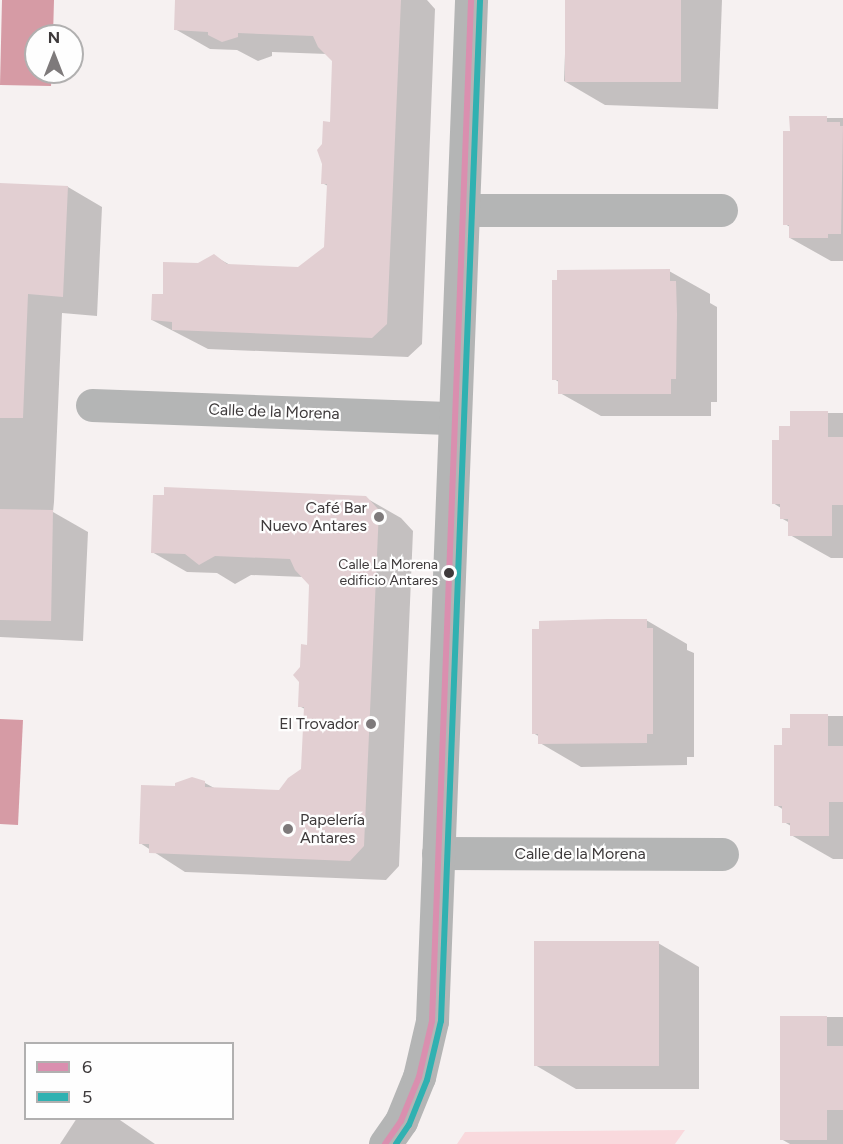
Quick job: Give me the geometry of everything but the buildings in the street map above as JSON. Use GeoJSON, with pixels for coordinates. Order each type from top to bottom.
{"type":"FeatureCollection","features":[{"type":"Feature","properties":{"kind":"street"},"geometry":{"type":"LineString","coordinates":[[385,1144],[401,1121],[419,1077],[432,1022],[471,0]]}},
{"type":"Feature","properties":{"kind":"street"},"geometry":{"type":"LineString","coordinates":[[463,210],[721,210]]}},
{"type":"Feature","properties":{"kind":"street","name":"Calle de la Morena"},"geometry":{"type":"LineString","coordinates":[[92,405],[455,418]]}},
{"type":"Feature","properties":{"kind":"street","name":"Calle de la Morena"},"geometry":{"type":"LineString","coordinates":[[438,853],[722,854]]}},
{"type":"Feature","properties":{"kind":"shaded area"},"geometry":{"type":"Polygon","coordinates":[[[2,0],[54,0],[53,24],[24,24],[24,84],[51,84],[51,86],[0,85],[2,0]]]}},
{"type":"Feature","properties":{"kind":"shaded area"},"geometry":{"type":"Polygon","coordinates":[[[0,719],[23,720],[18,825],[0,824],[0,719]]]}},
{"type":"Feature","properties":{"kind":"shaded area"},"geometry":{"type":"Polygon","coordinates":[[[685,1130],[675,1144],[457,1144],[465,1132],[685,1130]]]}},
{"type":"Feature","properties":{"kind":"transit line","name":"6"},"geometry":{"type":"LineString","coordinates":[[385,1144],[401,1121],[419,1077],[432,1021],[471,0]]}},
{"type":"Feature","properties":{"kind":"transit line","name":"5"},"geometry":{"type":"LineString","coordinates":[[396,1144],[409,1125],[427,1080],[441,1021],[480,0]]}},
{"type":"Feature","properties":{"kind":"place","name":"Café Bar Nuevo Antares"},"geometry":{"type":"Point","coordinates":[379,517]}},
{"type":"Feature","properties":{"kind":"place","name":"Calle La Morena edificio Antares"},"geometry":{"type":"Point","coordinates":[449,573]}},
{"type":"Feature","properties":{"kind":"place","name":"El Trovador"},"geometry":{"type":"Point","coordinates":[371,724]}},
{"type":"Feature","properties":{"kind":"place","name":"Papelería Antares"},"geometry":{"type":"Point","coordinates":[288,829]}}]}
